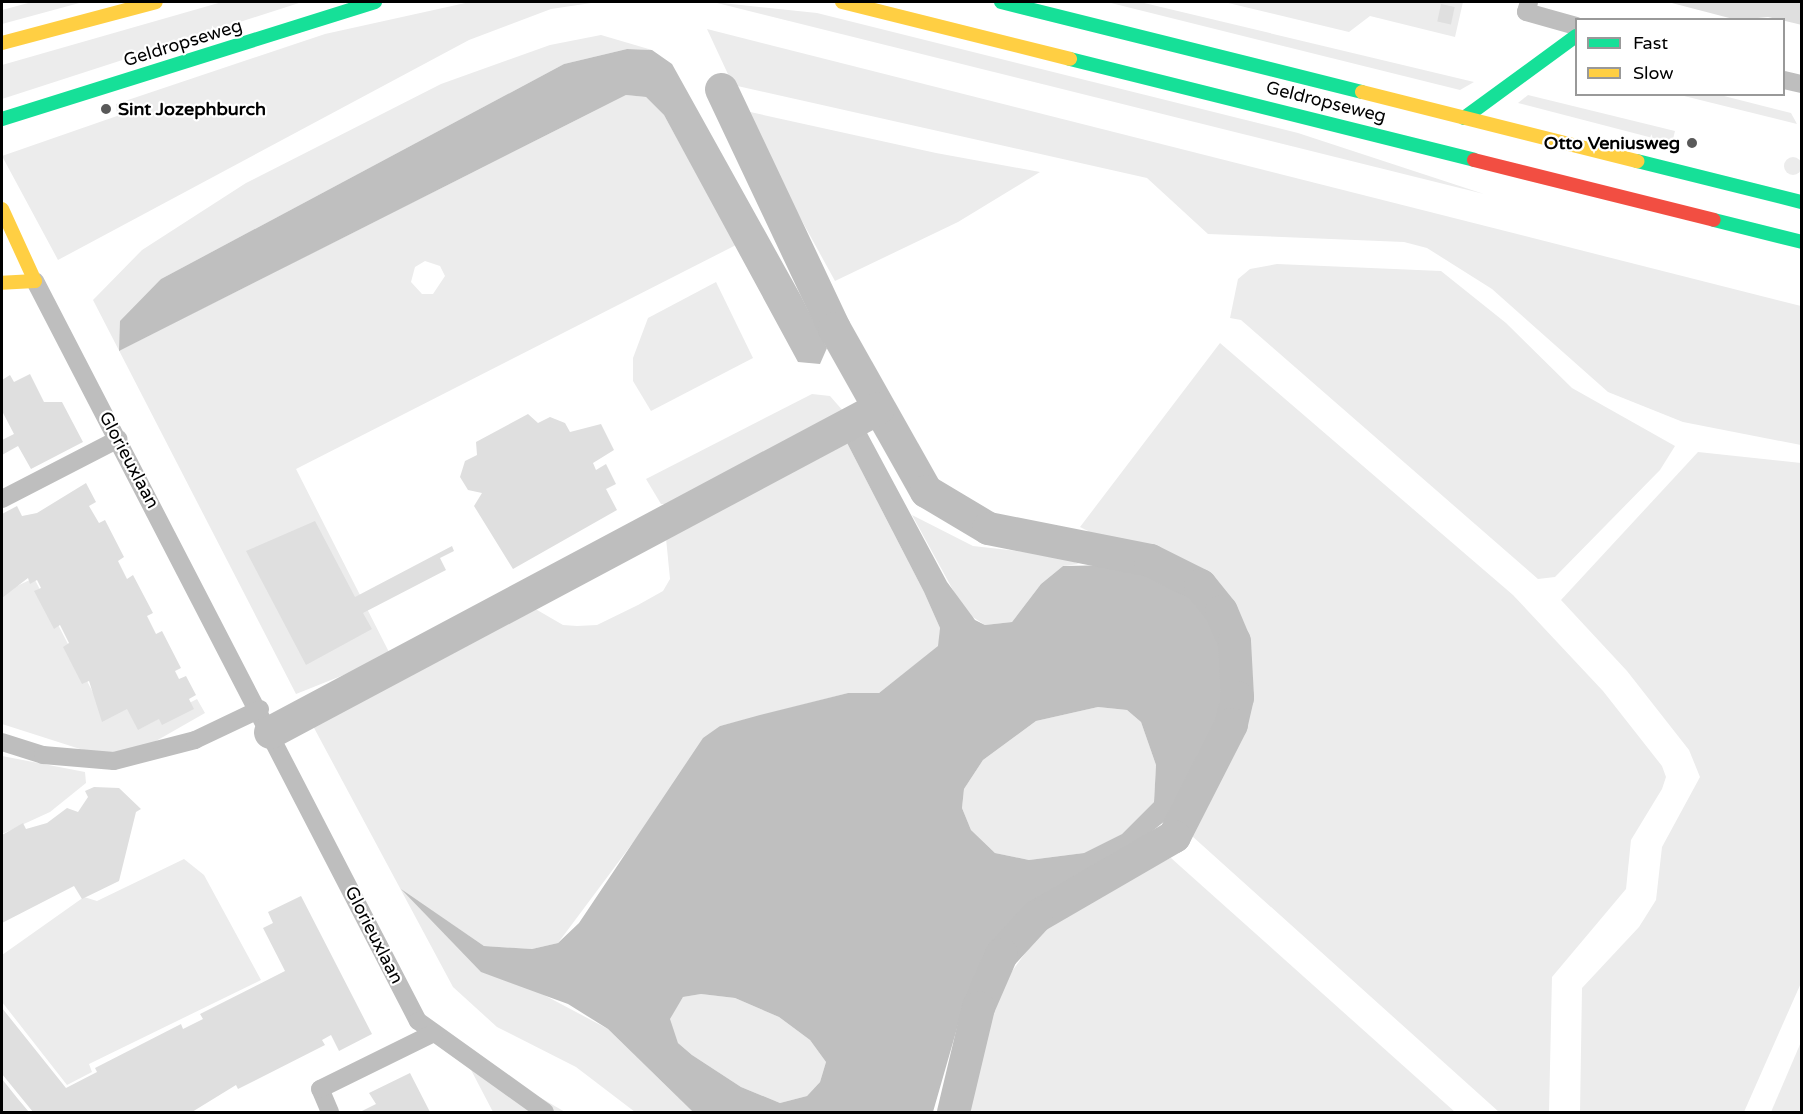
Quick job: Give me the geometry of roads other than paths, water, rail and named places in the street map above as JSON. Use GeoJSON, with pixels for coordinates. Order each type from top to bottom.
{"type":"FeatureCollection","features":[{"type":"Feature","properties":{"kind":"main road"},"geometry":{"type":"LineString","coordinates":[[2,43],[156,2]]}},
{"type":"Feature","properties":{"kind":"main road","name":"Geldropseweg"},"geometry":{"type":"LineString","coordinates":[[2,119],[375,2]]}},
{"type":"Feature","properties":{"kind":"main road","name":"Geldropseweg"},"geometry":{"type":"LineString","coordinates":[[842,2],[1802,242]]}},
{"type":"Feature","properties":{"kind":"main road","name":"Geldropseweg"},"geometry":{"type":"LineString","coordinates":[[1002,2],[1802,202]]}},
{"type":"Feature","properties":{"kind":"main road"},"geometry":{"type":"LineString","coordinates":[[1464,118],[1575,37]]}},
{"type":"Feature","properties":{"kind":"main road","name":"Glorieuxlaan"},"geometry":{"type":"LineString","coordinates":[[2,209],[35,281]]}},
{"type":"Feature","properties":{"kind":"main road"},"geometry":{"type":"LineString","coordinates":[[2,283],[35,281]]}},
{"type":"Feature","properties":{"kind":"street"},"geometry":{"type":"LineString","coordinates":[[721,89],[834,328],[926,491],[988,528],[1150,560],[1200,585],[1221,611],[1234,641],[1237,697],[1231,724],[1174,836],[1036,916],[1001,954],[978,1007],[953,1113]]}},
{"type":"Feature","properties":{"kind":"street"},"geometry":{"type":"LineString","coordinates":[[265,720],[878,408]]}},
{"type":"Feature","properties":{"kind":"lane"},"geometry":{"type":"LineString","coordinates":[[1529,2],[1526,12],[1575,26]]}},
{"type":"Feature","properties":{"kind":"lane"},"geometry":{"type":"LineString","coordinates":[[1785,80],[1802,84]]}},
{"type":"Feature","properties":{"kind":"lane","name":"Glorieuxlaan"},"geometry":{"type":"LineString","coordinates":[[35,281],[265,720],[418,1020],[545,1113]]}},
{"type":"Feature","properties":{"kind":"lane"},"geometry":{"type":"LineString","coordinates":[[2,499],[118,439]]}},
{"type":"Feature","properties":{"kind":"lane"},"geometry":{"type":"LineString","coordinates":[[2,742],[43,755],[96,761],[179,744],[265,720]]}},
{"type":"Feature","properties":{"kind":"lane"},"geometry":{"type":"LineString","coordinates":[[330,1113],[320,1089],[434,1033]]}},
{"type":"Feature","properties":{"kind":"place","name":"Sint Jozephburch"},"geometry":{"type":"Point","coordinates":[106,109]}},
{"type":"Feature","properties":{"kind":"place","name":"Otto Veniusweg"},"geometry":{"type":"Point","coordinates":[1692,143]}}]}
